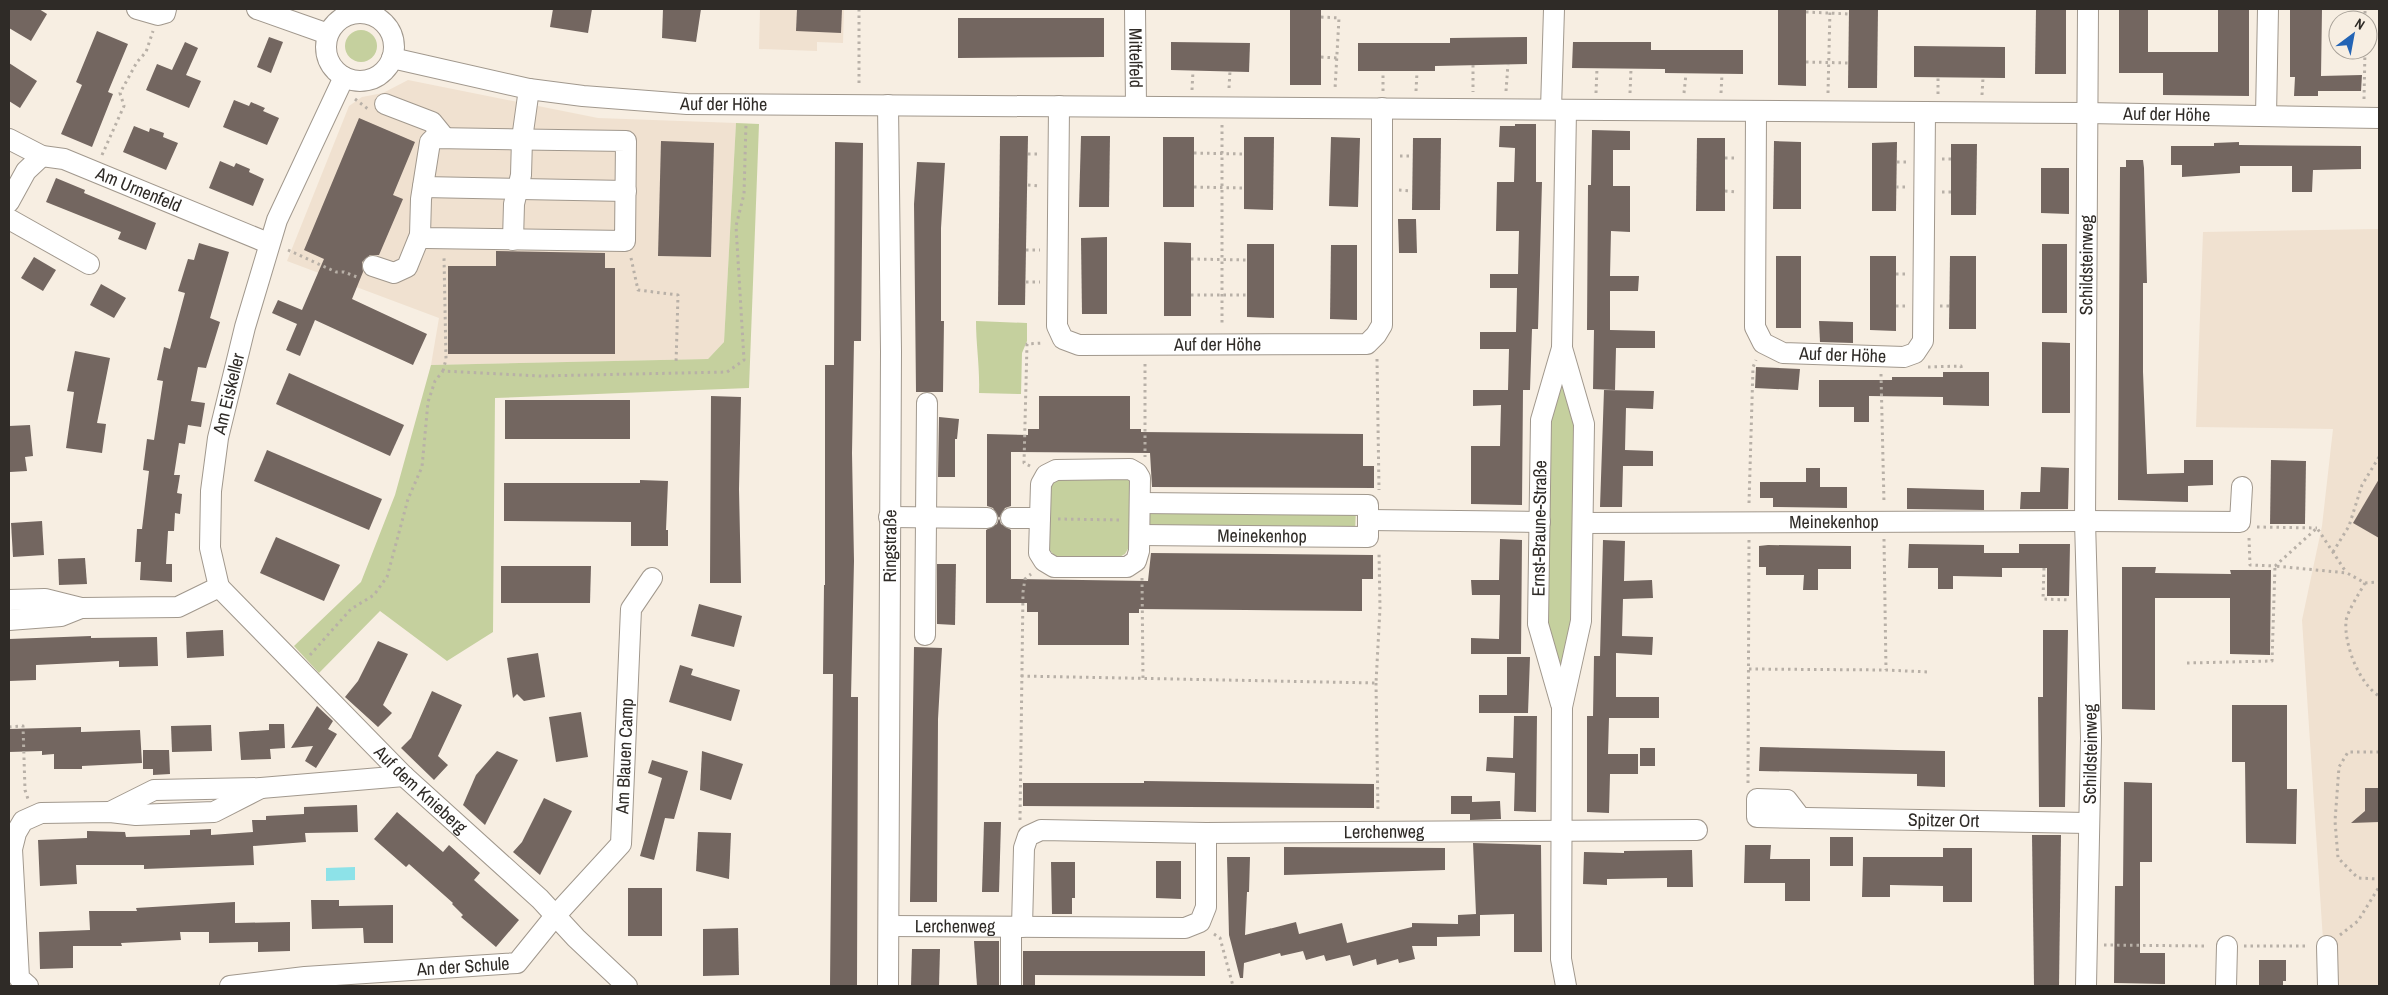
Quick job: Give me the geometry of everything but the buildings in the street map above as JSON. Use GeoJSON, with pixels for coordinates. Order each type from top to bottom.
{"type":"FeatureCollection","features":[{"type":"Feature","properties":{"kind":"street"},"geometry":{"type":"LineString","coordinates":[[137,9],[162,12]]}},
{"type":"Feature","properties":{"kind":"street"},"geometry":{"type":"LineString","coordinates":[[257,9],[328,34]]}},
{"type":"Feature","properties":{"kind":"street","name":"Mittelfeld"},"geometry":{"type":"LineString","coordinates":[[1135,9],[1136,106]]}},
{"type":"Feature","properties":{"kind":"street","name":"Ernst-Braune-Straße"},"geometry":{"type":"LineString","coordinates":[[1554,9],[1559,109],[1562,348],[1584,424],[1581,621],[1562,707],[1561,959],[1566,986]]}},
{"type":"Feature","properties":{"kind":"street","name":"Schildsteinweg"},"geometry":{"type":"LineString","coordinates":[[2086,986],[2091,738],[2085,520],[2088,9]]}},
{"type":"Feature","properties":{"kind":"street"},"geometry":{"type":"LineString","coordinates":[[2266,116],[2268,9]]}},
{"type":"Feature","properties":{"kind":"street"},"geometry":{"type":"LineString","coordinates":[[350,14],[382,14],[392,36],[394,47],[392,58],[385,70],[373,78],[358,81],[344,77],[334,69],[328,58],[326,46],[328,34],[337,22],[350,14]]}},
{"type":"Feature","properties":{"kind":"street","name":"Auf der Höhe"},"geometry":{"type":"LineString","coordinates":[[392,58],[529,89],[640,101],[746,104],[2086,113],[2372,118]]}},
{"type":"Feature","properties":{"kind":"street","name":"Am Eiskeller"},"geometry":{"type":"LineString","coordinates":[[220,587],[210,548],[211,491],[218,438],[268,243],[344,77]]}},
{"type":"Feature","properties":{"kind":"street"},"geometry":{"type":"LineString","coordinates":[[513,240],[514,204],[521,175],[522,139],[529,89]]}},
{"type":"Feature","properties":{"kind":"street"},"geometry":{"type":"LineString","coordinates":[[385,104],[432,122],[444,138]]}},
{"type":"Feature","properties":{"kind":"street","name":"Ringstraße"},"geometry":{"type":"LineString","coordinates":[[888,105],[891,351],[888,986]]}},
{"type":"Feature","properties":{"kind":"street"},"geometry":{"type":"LineString","coordinates":[[1059,106],[1057,326],[1063,338]]}},
{"type":"Feature","properties":{"kind":"street"},"geometry":{"type":"LineString","coordinates":[[1376,336],[1382,325],[1382,108]]}},
{"type":"Feature","properties":{"kind":"street"},"geometry":{"type":"LineString","coordinates":[[1756,111],[1755,327],[1763,344]]}},
{"type":"Feature","properties":{"kind":"street"},"geometry":{"type":"LineString","coordinates":[[1915,353],[1923,341],[1925,112]]}},
{"type":"Feature","properties":{"kind":"street","name":"Am Urnenfeld"},"geometry":{"type":"LineString","coordinates":[[9,138],[42,156],[64,159],[268,243]]}},
{"type":"Feature","properties":{"kind":"street"},"geometry":{"type":"LineString","coordinates":[[373,266],[394,273],[407,267],[420,235],[423,187],[430,142],[434,138],[626,141],[625,241],[426,238],[420,235]]}},
{"type":"Feature","properties":{"kind":"street"},"geometry":{"type":"LineString","coordinates":[[9,202],[26,170],[42,156]]}},
{"type":"Feature","properties":{"kind":"street"},"geometry":{"type":"LineString","coordinates":[[423,187],[626,191]]}},
{"type":"Feature","properties":{"kind":"street"},"geometry":{"type":"LineString","coordinates":[[9,220],[89,264]]}},
{"type":"Feature","properties":{"kind":"street","name":"Auf der Höhe"},"geometry":{"type":"LineString","coordinates":[[1063,338],[1078,345],[1222,345],[1367,344],[1376,336]]}},
{"type":"Feature","properties":{"kind":"street","name":"Auf der Höhe"},"geometry":{"type":"LineString","coordinates":[[1763,344],[1783,353],[1904,357],[1915,353]]}},
{"type":"Feature","properties":{"kind":"street","name":"Ernst-Braune-Straße"},"geometry":{"type":"LineString","coordinates":[[1562,348],[1541,420],[1538,624],[1562,707]]}},
{"type":"Feature","properties":{"kind":"street"},"geometry":{"type":"LineString","coordinates":[[925,635],[927,403]]}},
{"type":"Feature","properties":{"kind":"street"},"geometry":{"type":"LineString","coordinates":[[1130,469],[1137,473],[1140,478],[1140,520],[1139,551],[1136,561],[1127,567],[1054,567],[1044,561],[1039,553],[1041,484],[1046,475],[1056,470],[1130,469]]}},
{"type":"Feature","properties":{"kind":"street"},"geometry":{"type":"LineString","coordinates":[[2085,520],[2244,525],[2242,487]]}},
{"type":"Feature","properties":{"kind":"street"},"geometry":{"type":"LineString","coordinates":[[889,516],[987,518]]}},
{"type":"Feature","properties":{"kind":"street"},"geometry":{"type":"LineString","coordinates":[[1011,518],[1040,518]]}},
{"type":"Feature","properties":{"kind":"street","name":"Meinekenhop"},"geometry":{"type":"LineString","coordinates":[[1140,520],[1540,522]]}},
{"type":"Feature","properties":{"kind":"street","name":"Meinekenhop"},"geometry":{"type":"LineString","coordinates":[[1140,520],[1368,521]]}},
{"type":"Feature","properties":{"kind":"street","name":"Meinekenhop"},"geometry":{"type":"LineString","coordinates":[[1583,523],[2085,520]]}},
{"type":"Feature","properties":{"kind":"street","name":"Am Blauen Camp"},"geometry":{"type":"LineString","coordinates":[[556,916],[622,844],[631,609],[652,578]]}},
{"type":"Feature","properties":{"kind":"street"},"geometry":{"type":"LineString","coordinates":[[9,600],[45,599],[80,608],[178,607],[220,587]]}},
{"type":"Feature","properties":{"kind":"street","name":"Auf dem Knieberg"},"geometry":{"type":"LineString","coordinates":[[220,587],[404,776],[540,899],[627,986]]}},
{"type":"Feature","properties":{"kind":"street"},"geometry":{"type":"LineString","coordinates":[[9,620],[61,616],[80,608]]}},
{"type":"Feature","properties":{"kind":"street"},"geometry":{"type":"LineString","coordinates":[[28,986],[19,978],[12,849],[16,833],[23,821],[41,813],[110,812],[154,790],[261,788],[404,776]]}},
{"type":"Feature","properties":{"kind":"street","name":"Spitzer Ort"},"geometry":{"type":"LineString","coordinates":[[1757,800],[1787,800],[1800,817],[2088,823]]}},
{"type":"Feature","properties":{"kind":"street","name":"Lerchenweg"},"geometry":{"type":"LineString","coordinates":[[1028,836],[1041,830],[1206,833],[1562,831]]}},
{"type":"Feature","properties":{"kind":"street"},"geometry":{"type":"LineString","coordinates":[[1562,831],[1697,830]]}},
{"type":"Feature","properties":{"kind":"street"},"geometry":{"type":"LineString","coordinates":[[1200,922],[1206,907],[1206,833]]}},
{"type":"Feature","properties":{"kind":"street"},"geometry":{"type":"LineString","coordinates":[[1011,986],[1024,848],[1028,836]]}},
{"type":"Feature","properties":{"kind":"street","name":"An der Schule"},"geometry":{"type":"LineString","coordinates":[[230,986],[305,977],[517,963],[556,916]]}},
{"type":"Feature","properties":{"kind":"street","name":"Lerchenweg"},"geometry":{"type":"LineString","coordinates":[[889,926],[1185,928],[1200,922]]}},
{"type":"Feature","properties":{"kind":"street"},"geometry":{"type":"LineString","coordinates":[[2226,986],[2227,946]]}},
{"type":"Feature","properties":{"kind":"street"},"geometry":{"type":"LineString","coordinates":[[2327,946],[2328,986]]}},
{"type":"Feature","properties":{"kind":"path"},"geometry":{"type":"LineString","coordinates":[[859,9],[859,104]]}},
{"type":"Feature","properties":{"kind":"path"},"geometry":{"type":"LineString","coordinates":[[1827,111],[1830,11]]}},
{"type":"Feature","properties":{"kind":"path"},"geometry":{"type":"LineString","coordinates":[[1806,12],[1830,11],[1849,14]]}},
{"type":"Feature","properties":{"kind":"path"},"geometry":{"type":"LineString","coordinates":[[94,172],[124,106],[120,93],[137,62],[146,52],[162,12]]}},
{"type":"Feature","properties":{"kind":"path"},"geometry":{"type":"LineString","coordinates":[[1321,17],[1339,18],[1334,108]]}},
{"type":"Feature","properties":{"kind":"path"},"geometry":{"type":"LineString","coordinates":[[1321,58],[1337,58]]}},
{"type":"Feature","properties":{"kind":"path"},"geometry":{"type":"LineString","coordinates":[[2366,60],[2372,118]]}},
{"type":"Feature","properties":{"kind":"path"},"geometry":{"type":"LineString","coordinates":[[1806,62],[1849,62]]}},
{"type":"Feature","properties":{"kind":"path"},"geometry":{"type":"LineString","coordinates":[[1506,109],[1508,64]]}},
{"type":"Feature","properties":{"kind":"path"},"geometry":{"type":"LineString","coordinates":[[1473,65],[1473,109]]}},
{"type":"Feature","properties":{"kind":"path"},"geometry":{"type":"LineString","coordinates":[[443,371],[540,376],[727,372],[744,360],[736,226],[744,194],[746,104]]}},
{"type":"Feature","properties":{"kind":"path"},"geometry":{"type":"LineString","coordinates":[[1222,107],[1222,345]]}},
{"type":"Feature","properties":{"kind":"path"},"geometry":{"type":"LineString","coordinates":[[1194,153],[1244,154]]}},
{"type":"Feature","properties":{"kind":"path"},"geometry":{"type":"LineString","coordinates":[[1194,187],[1244,188]]}},
{"type":"Feature","properties":{"kind":"path"},"geometry":{"type":"LineString","coordinates":[[299,670],[351,610],[374,595],[387,578],[408,500],[422,468],[428,402],[435,381],[443,371],[446,359],[444,238]]}},
{"type":"Feature","properties":{"kind":"path"},"geometry":{"type":"LineString","coordinates":[[625,241],[638,290],[678,295],[676,364]]}},
{"type":"Feature","properties":{"kind":"path"},"geometry":{"type":"LineString","coordinates":[[268,243],[302,255],[308,261],[336,272],[344,272],[360,278],[373,266]]}},
{"type":"Feature","properties":{"kind":"path"},"geometry":{"type":"LineString","coordinates":[[1191,259],[1247,260]]}},
{"type":"Feature","properties":{"kind":"path"},"geometry":{"type":"LineString","coordinates":[[1191,295],[1247,295]]}},
{"type":"Feature","properties":{"kind":"path"},"geometry":{"type":"LineString","coordinates":[[1376,336],[1380,495],[1368,521],[1379,546],[1380,608],[1376,684],[1378,832]]}},
{"type":"Feature","properties":{"kind":"path"},"geometry":{"type":"LineString","coordinates":[[1046,475],[1024,463],[1027,344],[1048,343],[1063,338]]}},
{"type":"Feature","properties":{"kind":"path"},"geometry":{"type":"LineString","coordinates":[[1757,800],[1746,780],[1749,669],[1749,522],[1753,367],[1763,344]]}},
{"type":"Feature","properties":{"kind":"path"},"geometry":{"type":"LineString","coordinates":[[1137,473],[1145,462],[1145,345]]}},
{"type":"Feature","properties":{"kind":"path"},"geometry":{"type":"LineString","coordinates":[[1915,353],[1926,367],[1962,366],[1962,372]]}},
{"type":"Feature","properties":{"kind":"path"},"geometry":{"type":"LineString","coordinates":[[1881,356],[1886,670]]}},
{"type":"Feature","properties":{"kind":"path"},"geometry":{"type":"LineString","coordinates":[[2333,552],[2349,526],[2362,485],[2379,457]]}},
{"type":"Feature","properties":{"kind":"path"},"geometry":{"type":"LineString","coordinates":[[1040,518],[1140,520]]}},
{"type":"Feature","properties":{"kind":"path"},"geometry":{"type":"LineString","coordinates":[[2250,570],[2244,525],[2317,528]]}},
{"type":"Feature","properties":{"kind":"path"},"geometry":{"type":"LineString","coordinates":[[2317,528],[2347,572],[2365,583],[2379,582]]}},
{"type":"Feature","properties":{"kind":"path"},"geometry":{"type":"LineString","coordinates":[[2187,663],[2272,661],[2275,566],[2317,528]]}},
{"type":"Feature","properties":{"kind":"path"},"geometry":{"type":"LineString","coordinates":[[1028,836],[1020,826],[1019,809],[1023,592],[1025,579],[1044,561]]}},
{"type":"Feature","properties":{"kind":"path"},"geometry":{"type":"LineString","coordinates":[[1136,561],[1143,581],[1143,679]]}},
{"type":"Feature","properties":{"kind":"path"},"geometry":{"type":"LineString","coordinates":[[2250,565],[2347,572]]}},
{"type":"Feature","properties":{"kind":"path"},"geometry":{"type":"LineString","coordinates":[[2044,568],[2043,599],[2087,600]]}},
{"type":"Feature","properties":{"kind":"path"},"geometry":{"type":"LineString","coordinates":[[2365,583],[2346,620],[2351,655],[2369,689],[2379,696]]}},
{"type":"Feature","properties":{"kind":"path"},"geometry":{"type":"LineString","coordinates":[[1749,669],[1929,672]]}},
{"type":"Feature","properties":{"kind":"path"},"geometry":{"type":"LineString","coordinates":[[1021,676],[1376,684]]}},
{"type":"Feature","properties":{"kind":"path"},"geometry":{"type":"LineString","coordinates":[[9,727],[23,726],[25,790],[34,817]]}},
{"type":"Feature","properties":{"kind":"path"},"geometry":{"type":"LineString","coordinates":[[2379,752],[2348,752],[2339,767],[2335,821],[2338,858],[2358,878],[2379,879]]}},
{"type":"Feature","properties":{"kind":"path"},"geometry":{"type":"LineString","coordinates":[[2327,946],[2358,921],[2379,887]]}},
{"type":"Feature","properties":{"kind":"path"},"geometry":{"type":"LineString","coordinates":[[1200,922],[1220,938],[1232,986]]}},
{"type":"Feature","properties":{"kind":"shaded area"},"geometry":{"type":"Polygon","coordinates":[[[760,9],[844,9],[843,43],[817,42],[817,51],[759,49],[760,9]]]}},
{"type":"Feature","properties":{"kind":"shaded area"},"geometry":{"type":"Polygon","coordinates":[[[408,80],[598,118],[736,123],[724,342],[708,359],[431,365],[439,318],[287,261],[349,106],[362,97],[383,93],[408,80]]]}},
{"type":"Feature","properties":{"kind":"shaded area"},"geometry":{"type":"Polygon","coordinates":[[[2379,229],[2379,986],[2326,986],[2302,620],[2322,526],[2333,429],[2196,427],[2203,232],[2379,229]]]}},
{"type":"Feature","properties":{"kind":"green space"},"geometry":{"type":"Polygon","coordinates":[[[361,30],[373,34],[377,46],[373,58],[361,62],[349,58],[345,46],[349,34],[361,30]]]}},
{"type":"Feature","properties":{"kind":"green space"},"geometry":{"type":"Polygon","coordinates":[[[736,123],[759,124],[749,388],[495,398],[493,632],[447,661],[380,611],[319,673],[294,646],[361,582],[395,495],[431,365],[708,359],[724,342],[736,123]]]}},
{"type":"Feature","properties":{"kind":"green space"},"geometry":{"type":"Polygon","coordinates":[[[976,321],[1027,323],[1027,341],[1022,353],[1021,394],[979,393],[976,321]]]}},
{"type":"Feature","properties":{"kind":"green space"},"geometry":{"type":"Polygon","coordinates":[[[1562,366],[1578,428],[1577,619],[1562,687],[1544,624],[1547,421],[1562,366]]]}},
{"type":"Feature","properties":{"kind":"green space"},"geometry":{"type":"Polygon","coordinates":[[[1127,478],[1133,486],[1132,542],[1125,554],[1112,561],[1066,561],[1055,556],[1047,547],[1049,489],[1053,479],[1127,478]]]}},
{"type":"Feature","properties":{"kind":"green space"},"geometry":{"type":"Polygon","coordinates":[[[1145,507],[1356,509],[1355,532],[1145,531],[1145,507]]]}},
{"type":"Feature","properties":{"kind":"water"},"geometry":{"type":"Polygon","coordinates":[[[355,867],[355,880],[326,881],[326,868],[355,867]]]}}]}
